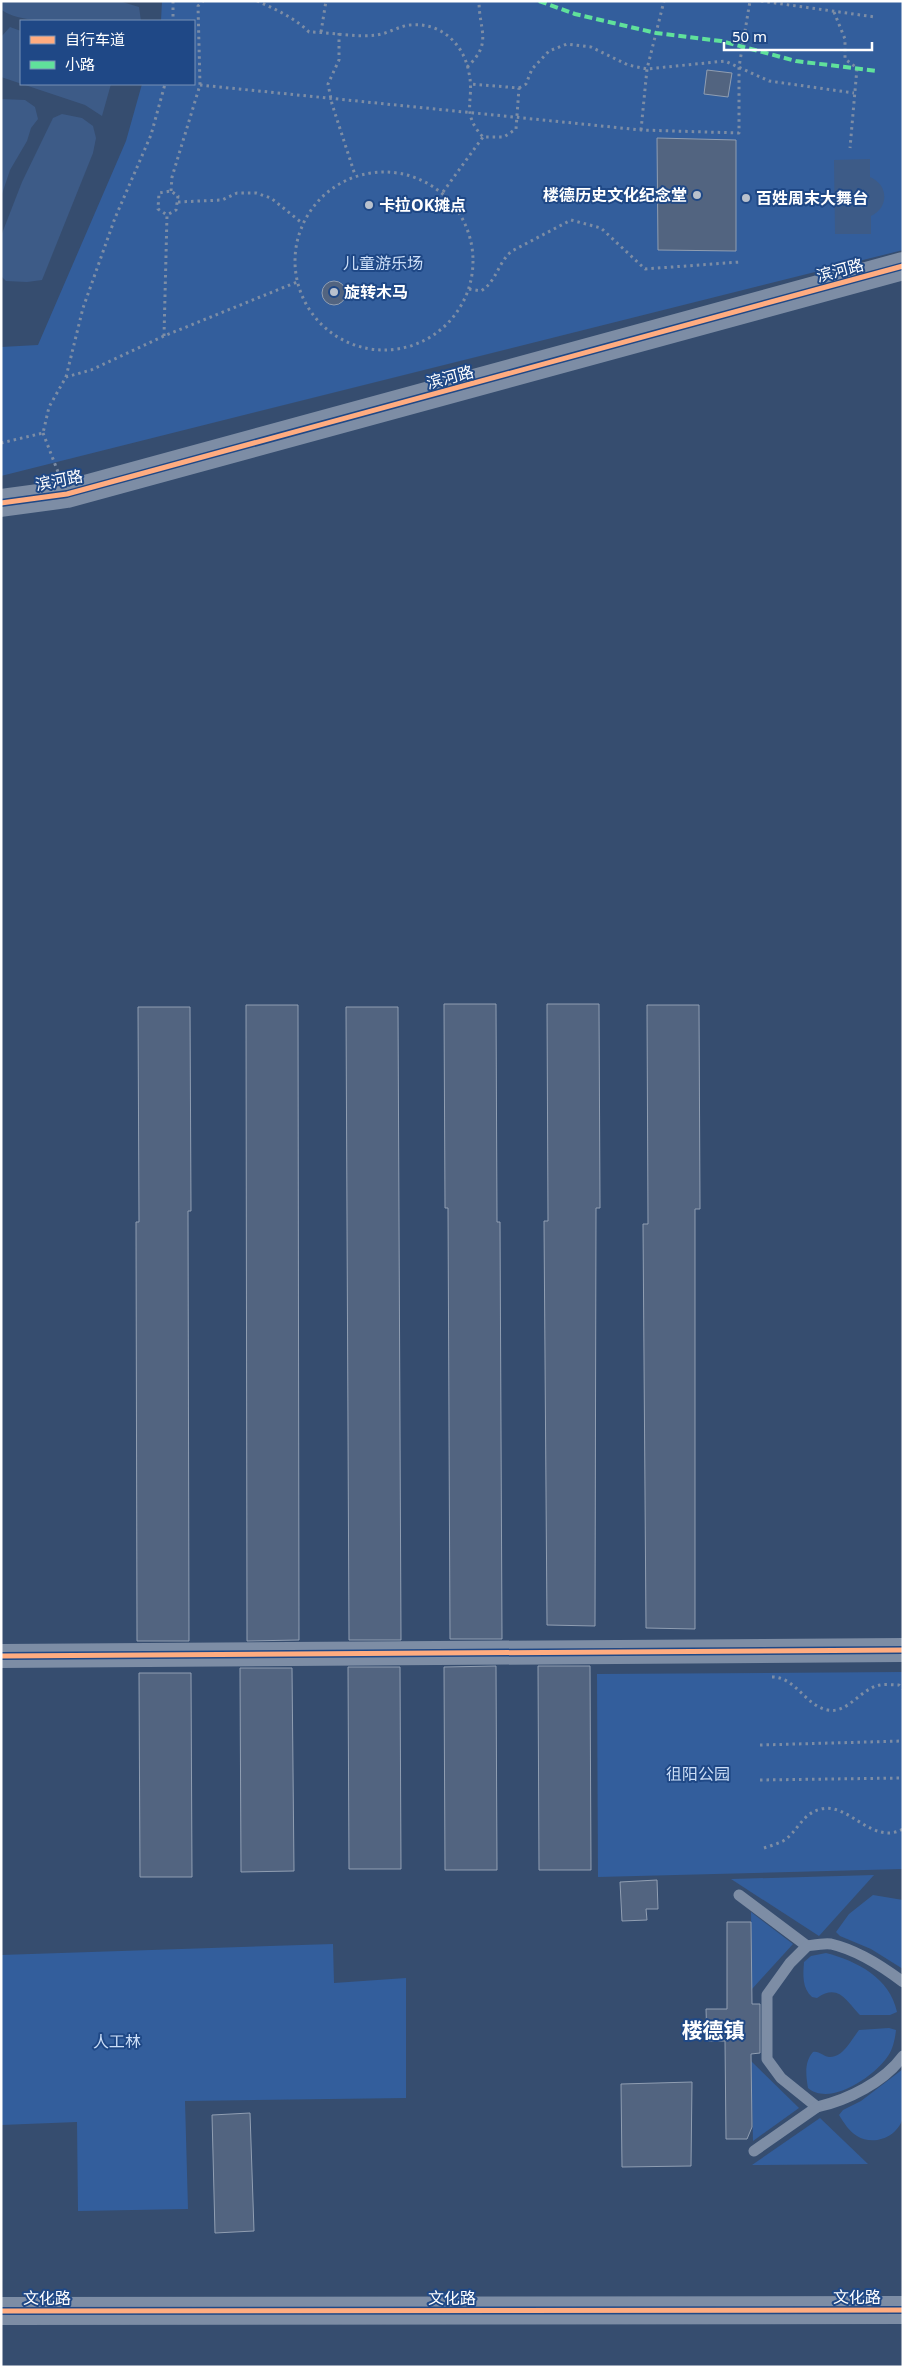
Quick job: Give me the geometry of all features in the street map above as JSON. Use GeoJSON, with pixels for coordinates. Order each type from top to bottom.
{"type":"FeatureCollection","features":[{"type":"Feature","properties":{"kind":"street","name":"滨河路"},"geometry":{"type":"LineString","coordinates":[[1,503],[67,494],[903,266]]}},
{"type":"Feature","properties":{"kind":"street"},"geometry":{"type":"LineString","coordinates":[[1,1656],[903,1650]]}},
{"type":"Feature","properties":{"kind":"street","name":"文化路"},"geometry":{"type":"LineString","coordinates":[[1,2311],[903,2310]]}},
{"type":"Feature","properties":{"kind":"lane"},"geometry":{"type":"LineString","coordinates":[[739,1895],[807,1946]]}},
{"type":"Feature","properties":{"kind":"lane"},"geometry":{"type":"LineString","coordinates":[[818,2107],[781,2078],[767,2059],[767,1996],[790,1963],[807,1946],[829,1944],[859,1955],[886,1969],[903,1982]]}},
{"type":"Feature","properties":{"kind":"lane"},"geometry":{"type":"LineString","coordinates":[[754,2151],[818,2107],[834,2103],[868,2087],[903,2056]]}},
{"type":"Feature","properties":{"kind":"path"},"geometry":{"type":"LineString","coordinates":[[173,1],[173,20]]}},
{"type":"Feature","properties":{"kind":"path"},"geometry":{"type":"LineString","coordinates":[[171,192],[172,177],[200,85],[198,6],[203,1]]}},
{"type":"Feature","properties":{"kind":"path"},"geometry":{"type":"LineString","coordinates":[[256,1],[296,21],[309,32],[378,35],[410,25],[428,26],[451,36],[462,51],[467,67],[470,84],[470,113],[473,126],[483,137],[504,137],[516,129],[519,88]]}},
{"type":"Feature","properties":{"kind":"path"},"geometry":{"type":"LineString","coordinates":[[321,32],[326,1]]}},
{"type":"Feature","properties":{"kind":"path"},"geometry":{"type":"LineString","coordinates":[[467,67],[480,55],[484,31],[480,1]]}},
{"type":"Feature","properties":{"kind":"path"},"geometry":{"type":"LineString","coordinates":[[641,130],[647,70],[664,1]]}},
{"type":"Feature","properties":{"kind":"path"},"geometry":{"type":"LineString","coordinates":[[200,85],[641,130],[739,133],[739,67],[750,1]]}},
{"type":"Feature","properties":{"kind":"path"},"geometry":{"type":"LineString","coordinates":[[761,1],[875,17]]}},
{"type":"Feature","properties":{"kind":"path"},"geometry":{"type":"LineString","coordinates":[[834,12],[845,39],[845,59],[857,68],[850,148]]}},
{"type":"Feature","properties":{"kind":"path"},"geometry":{"type":"LineString","coordinates":[[339,33],[339,60],[328,84],[331,99],[356,175]]}},
{"type":"Feature","properties":{"kind":"path"},"geometry":{"type":"LineString","coordinates":[[470,84],[519,88],[526,84],[532,69],[549,51],[567,44],[591,47],[628,66],[647,70],[724,61],[769,81],[854,93]]}},
{"type":"Feature","properties":{"kind":"path"},"geometry":{"type":"LineString","coordinates":[[67,494],[43,433],[48,408],[66,377],[82,308],[115,218],[151,135],[166,85]]}},
{"type":"Feature","properties":{"kind":"path"},"geometry":{"type":"LineString","coordinates":[[443,192],[483,137]]}},
{"type":"Feature","properties":{"kind":"path"},"geometry":{"type":"LineString","coordinates":[[386,171],[416,177],[443,192],[462,216],[473,245],[473,276],[469,289],[463,305],[444,329],[417,345],[387,352],[357,347],[330,333],[309,310],[296,282],[295,252],[302,223],[316,202],[334,186],[356,175],[386,171]]}},
{"type":"Feature","properties":{"kind":"path"},"geometry":{"type":"LineString","coordinates":[[171,192],[178,196],[176,210],[167,216],[158,209],[159,193],[171,192]]}},
{"type":"Feature","properties":{"kind":"path"},"geometry":{"type":"LineString","coordinates":[[178,202],[222,200],[237,193],[256,193],[271,198],[302,223]]}},
{"type":"Feature","properties":{"kind":"path"},"geometry":{"type":"LineString","coordinates":[[164,336],[167,216]]}},
{"type":"Feature","properties":{"kind":"path"},"geometry":{"type":"LineString","coordinates":[[469,289],[481,291],[491,284],[505,256],[571,220],[601,228],[645,269],[740,262]]}},
{"type":"Feature","properties":{"kind":"path"},"geometry":{"type":"LineString","coordinates":[[66,377],[91,370],[164,336],[296,282]]}},
{"type":"Feature","properties":{"kind":"path"},"geometry":{"type":"LineString","coordinates":[[1,443],[43,433]]}},
{"type":"Feature","properties":{"kind":"path"},"geometry":{"type":"LineString","coordinates":[[772,1678],[780,1678],[796,1687],[808,1699],[828,1710],[842,1708],[861,1693],[879,1685],[899,1685],[903,1689]]}},
{"type":"Feature","properties":{"kind":"path"},"geometry":{"type":"LineString","coordinates":[[760,1745],[903,1740]]}},
{"type":"Feature","properties":{"kind":"path"},"geometry":{"type":"LineString","coordinates":[[760,1780],[903,1778]]}},
{"type":"Feature","properties":{"kind":"path"},"geometry":{"type":"LineString","coordinates":[[764,1848],[784,1841],[809,1814],[822,1808],[847,1814],[877,1832],[895,1834],[903,1829]]}},
{"type":"Feature","properties":{"kind":"green space","name":"儿童游乐场"},"geometry":{"type":"Polygon","coordinates":[[[162,1],[903,1],[903,250],[1,476],[1,347],[38,345],[126,141],[142,85],[195,85],[195,20],[161,20],[162,1]]]}},
{"type":"Feature","properties":{"kind":"green space","name":"徂阳公园"},"geometry":{"type":"Polygon","coordinates":[[[903,1672],[903,1869],[598,1877],[597,1674],[903,1672]]]}},
{"type":"Feature","properties":{"kind":"green space"},"geometry":{"type":"Polygon","coordinates":[[[874,1875],[819,1936],[731,1879],[874,1875]]]}},
{"type":"Feature","properties":{"kind":"green space"},"geometry":{"type":"Polygon","coordinates":[[[873,1895],[903,1900],[903,1969],[871,1949],[840,1936],[836,1932],[849,1914],[873,1895]]]}},
{"type":"Feature","properties":{"kind":"green space"},"geometry":{"type":"Polygon","coordinates":[[[751,1912],[793,1944],[752,1989],[751,1912]]]}},
{"type":"Feature","properties":{"kind":"green space","name":"人工林"},"geometry":{"type":"Polygon","coordinates":[[[333,1944],[334,1983],[406,1978],[406,2098],[185,2101],[188,2209],[78,2211],[77,2122],[1,2125],[1,1955],[333,1944]]]}},
{"type":"Feature","properties":{"kind":"green space"},"geometry":{"type":"Polygon","coordinates":[[[826,1953],[860,1966],[880,1980],[893,2000],[897,2012],[890,2015],[860,2015],[837,1993],[831,1992],[817,1998],[812,1997],[806,1990],[803,1976],[804,1962],[811,1956],[826,1953]]]}},
{"type":"Feature","properties":{"kind":"green space"},"geometry":{"type":"Polygon","coordinates":[[[889,2028],[896,2030],[894,2044],[890,2053],[882,2064],[863,2080],[851,2087],[828,2094],[817,2093],[808,2088],[807,2065],[813,2052],[834,2057],[843,2052],[859,2030],[889,2028]]]}},
{"type":"Feature","properties":{"kind":"green space"},"geometry":{"type":"Polygon","coordinates":[[[751,2061],[799,2108],[753,2141],[751,2061]]]}},
{"type":"Feature","properties":{"kind":"green space"},"geometry":{"type":"Polygon","coordinates":[[[903,2069],[903,2116],[897,2129],[892,2134],[878,2140],[864,2139],[854,2134],[839,2115],[843,2110],[861,2101],[903,2069]]]}},
{"type":"Feature","properties":{"kind":"green space"},"geometry":{"type":"Polygon","coordinates":[[[820,2118],[868,2164],[752,2165],[820,2118]]]}},
{"type":"Feature","properties":{"kind":"shaded area"},"geometry":{"type":"Polygon","coordinates":[[[1,1],[119,1],[139,7],[141,20],[36,20],[11,15],[1,9],[1,1]]]}},
{"type":"Feature","properties":{"kind":"shaded area"},"geometry":{"type":"Polygon","coordinates":[[[10,27],[20,31],[20,84],[1,77],[2,36],[10,27]]]}},
{"type":"Feature","properties":{"kind":"shaded area"},"geometry":{"type":"Polygon","coordinates":[[[25,85],[111,85],[102,116],[85,105],[25,85]]]}},
{"type":"Feature","properties":{"kind":"shaded area"},"geometry":{"type":"Polygon","coordinates":[[[1,99],[25,100],[35,107],[38,119],[31,128],[27,141],[10,170],[1,197],[1,99]]]}},
{"type":"Feature","properties":{"kind":"shaded area"},"geometry":{"type":"Polygon","coordinates":[[[62,114],[82,118],[93,126],[96,138],[93,153],[42,280],[27,282],[6,281],[1,276],[1,236],[22,182],[53,118],[62,114]]]}},
{"type":"Feature","properties":{"kind":"shaded area"},"geometry":{"type":"Polygon","coordinates":[[[870,159],[870,177],[881,185],[884,197],[881,208],[871,216],[871,234],[835,234],[834,160],[870,159]]]}},
{"type":"Feature","properties":{"kind":"building"},"geometry":{"type":"Polygon","coordinates":[[[707,70],[732,73],[728,97],[704,94],[707,70]]]}},
{"type":"Feature","properties":{"kind":"building","name":"楼德历史文化纪念堂"},"geometry":{"type":"Polygon","coordinates":[[[657,138],[736,140],[736,251],[658,250],[657,138]]]}},
{"type":"Feature","properties":{"kind":"building","name":"旋转木马"},"geometry":{"type":"Polygon","coordinates":[[[334,281],[339,282],[345,288],[345,298],[339,304],[334,305],[329,304],[323,298],[322,293],[323,288],[329,282],[334,281]]]}},
{"type":"Feature","properties":{"kind":"building"},"geometry":{"type":"Polygon","coordinates":[[[444,1004],[496,1004],[497,1222],[500,1222],[502,1639],[450,1639],[448,1208],[445,1208],[444,1004]]]}},
{"type":"Feature","properties":{"kind":"building"},"geometry":{"type":"Polygon","coordinates":[[[547,1004],[599,1004],[600,1208],[596,1208],[595,1626],[547,1625],[544,1221],[548,1221],[547,1004]]]}},
{"type":"Feature","properties":{"kind":"building"},"geometry":{"type":"Polygon","coordinates":[[[246,1005],[298,1005],[299,1640],[247,1641],[246,1005]]]}},
{"type":"Feature","properties":{"kind":"building"},"geometry":{"type":"Polygon","coordinates":[[[647,1005],[699,1005],[700,1209],[695,1209],[695,1629],[646,1628],[643,1224],[648,1224],[647,1005]]]}},
{"type":"Feature","properties":{"kind":"building"},"geometry":{"type":"Polygon","coordinates":[[[138,1007],[190,1007],[191,1211],[188,1211],[189,1641],[137,1641],[136,1222],[139,1222],[138,1007]]]}},
{"type":"Feature","properties":{"kind":"building"},"geometry":{"type":"Polygon","coordinates":[[[346,1007],[398,1007],[401,1640],[349,1640],[346,1007]]]}},
{"type":"Feature","properties":{"kind":"building"},"geometry":{"type":"Polygon","coordinates":[[[496,1666],[497,1870],[445,1870],[444,1667],[496,1666]]]}},
{"type":"Feature","properties":{"kind":"building"},"geometry":{"type":"Polygon","coordinates":[[[538,1666],[590,1666],[591,1870],[539,1870],[538,1666]]]}},
{"type":"Feature","properties":{"kind":"building"},"geometry":{"type":"Polygon","coordinates":[[[348,1667],[400,1667],[401,1869],[349,1869],[348,1667]]]}},
{"type":"Feature","properties":{"kind":"building"},"geometry":{"type":"Polygon","coordinates":[[[240,1668],[292,1668],[294,1871],[241,1872],[240,1668]]]}},
{"type":"Feature","properties":{"kind":"building"},"geometry":{"type":"Polygon","coordinates":[[[139,1673],[191,1673],[192,1877],[140,1877],[139,1673]]]}},
{"type":"Feature","properties":{"kind":"building"},"geometry":{"type":"Polygon","coordinates":[[[657,1880],[658,1909],[646,1909],[647,1920],[622,1921],[620,1882],[657,1880]]]}},
{"type":"Feature","properties":{"kind":"building"},"geometry":{"type":"Polygon","coordinates":[[[727,1922],[751,1922],[752,2004],[760,2004],[760,2053],[751,2054],[752,2127],[747,2139],[726,2139],[725,2041],[707,2041],[706,2009],[727,2009],[727,1922]]]}},
{"type":"Feature","properties":{"kind":"building"},"geometry":{"type":"Polygon","coordinates":[[[692,2082],[691,2166],[622,2167],[621,2084],[692,2082]]]}},
{"type":"Feature","properties":{"kind":"building"},"geometry":{"type":"Polygon","coordinates":[[[250,2113],[254,2231],[215,2233],[212,2115],[250,2113]]]}},
{"type":"Feature","properties":{"kind":"marked path"},"geometry":{"type":"LineString","coordinates":[[539,1],[575,14],[656,33],[721,41],[796,61],[877,71]]}},
{"type":"Feature","properties":{"kind":"cycle path"},"geometry":{"type":"LineString","coordinates":[[1,503],[67,494],[903,266]]}},
{"type":"Feature","properties":{"kind":"cycle path"},"geometry":{"type":"LineString","coordinates":[[1,1656],[903,1650]]}},
{"type":"Feature","properties":{"kind":"cycle path"},"geometry":{"type":"LineString","coordinates":[[1,2311],[903,2310]]}},
{"type":"Feature","properties":{"kind":"place","name":"楼德历史文化纪念堂"},"geometry":{"type":"Point","coordinates":[697,195]}},
{"type":"Feature","properties":{"kind":"place","name":"百姓周末大舞台"},"geometry":{"type":"Point","coordinates":[746,198]}},
{"type":"Feature","properties":{"kind":"place","name":"卡拉OK摊点"},"geometry":{"type":"Point","coordinates":[369,205]}},
{"type":"Feature","properties":{"kind":"place","name":"旋转木马"},"geometry":{"type":"Point","coordinates":[334,292]}},
{"type":"Feature","properties":{"kind":"district","name":"楼德镇"},"geometry":{"type":"Point","coordinates":[713,2030]}}]}
